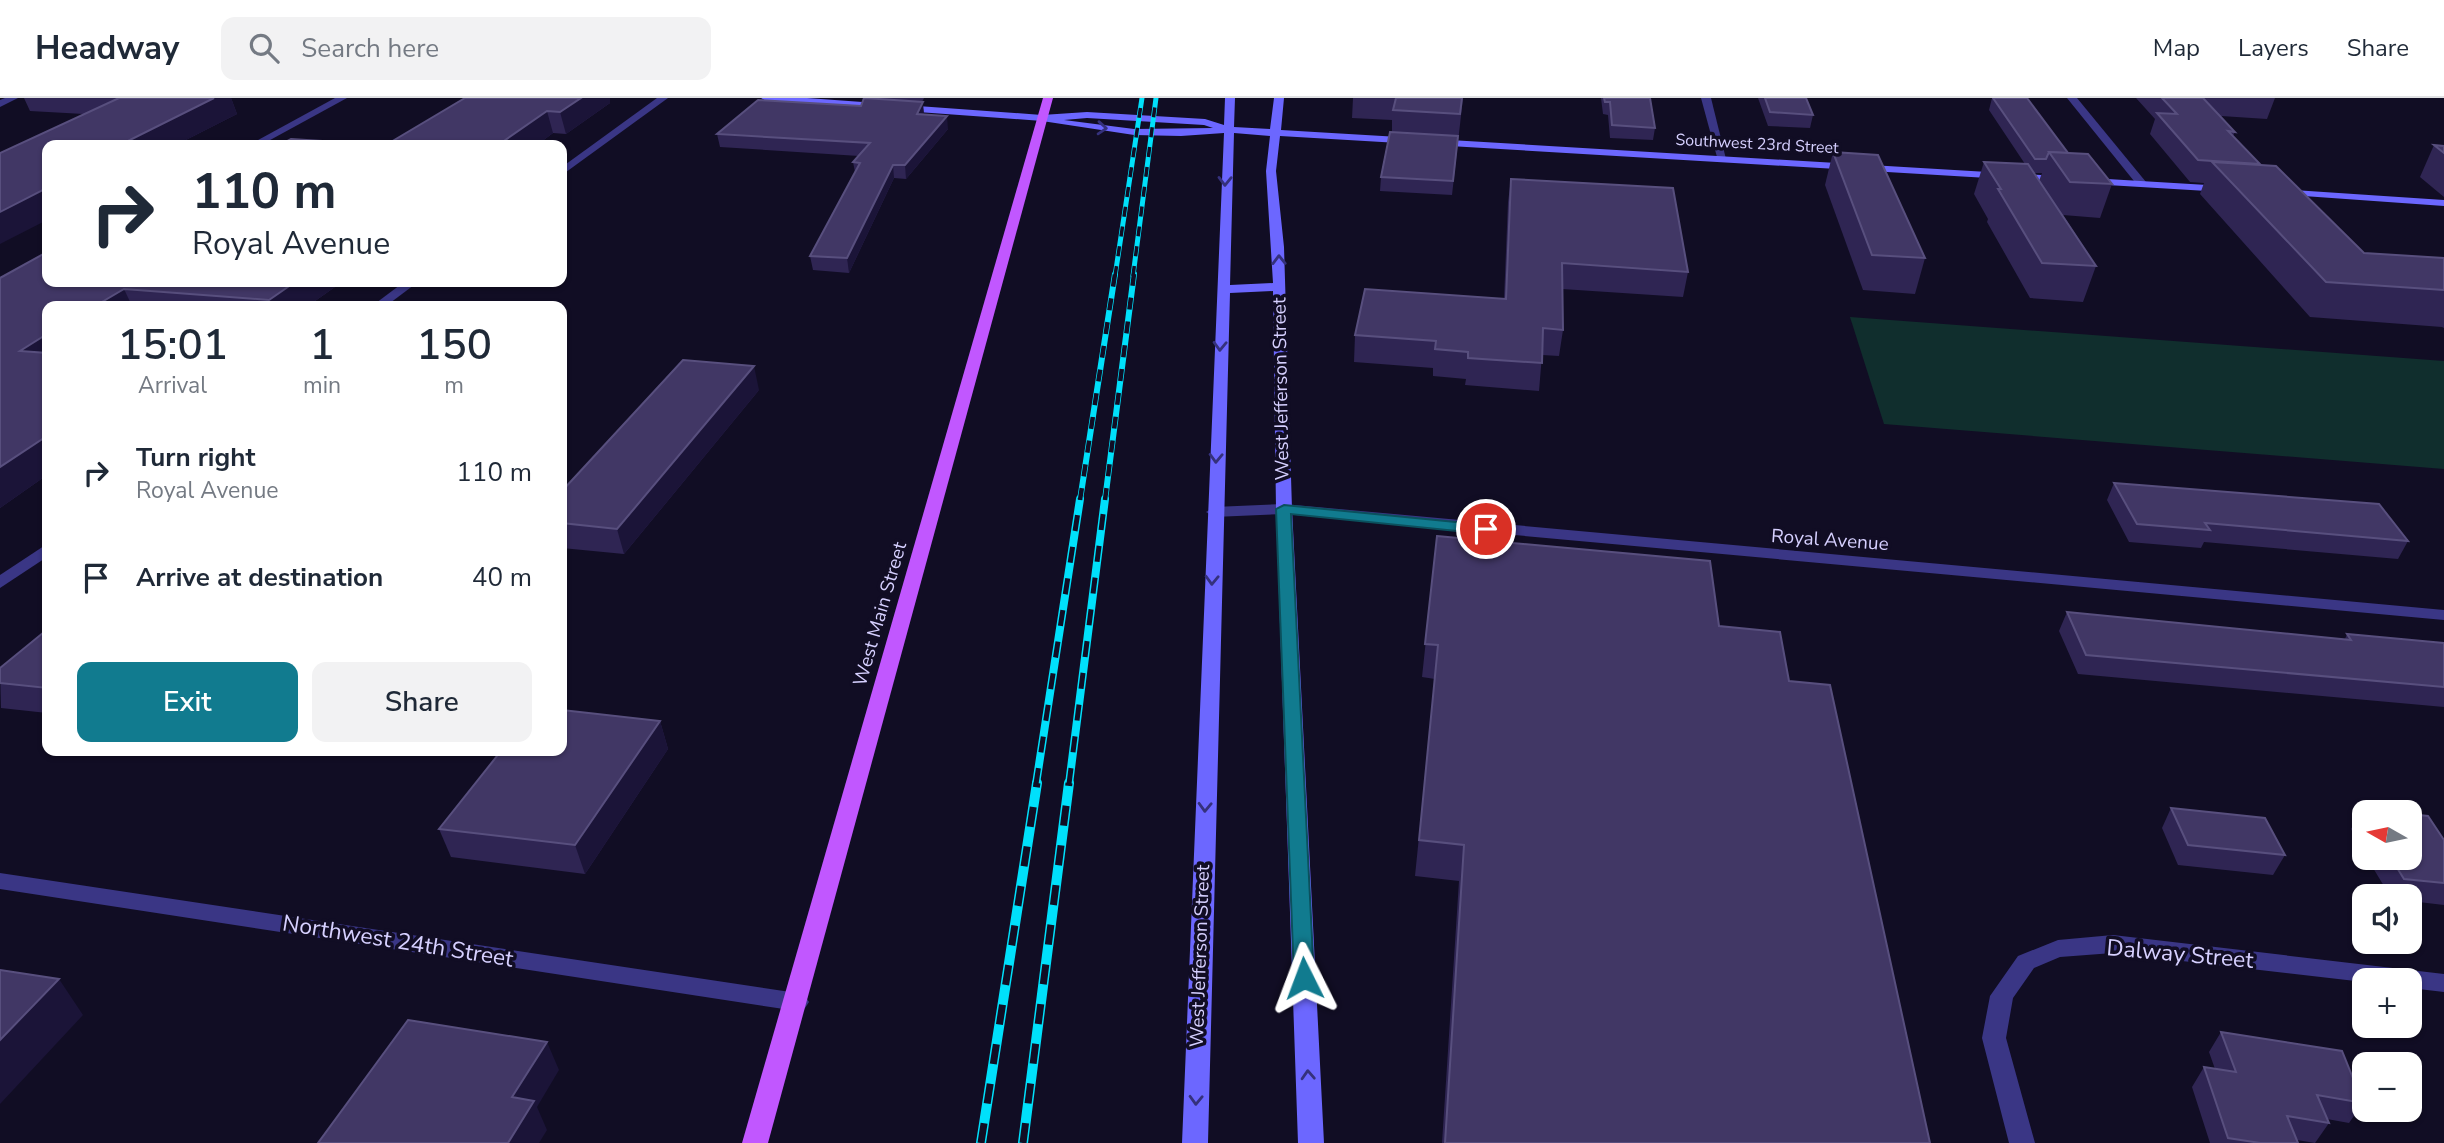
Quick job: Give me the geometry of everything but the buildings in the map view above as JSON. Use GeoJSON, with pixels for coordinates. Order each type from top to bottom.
{"type":"FeatureCollection","features":[{"type":"Feature","properties":{"kind":"main road","name":"Southwest 23rd Street"},"geometry":{"type":"LineString","coordinates":[[766,98],[1042,118],[1083,127],[1195,134],[1227,130],[1721,157],[2238,190]]}},
{"type":"Feature","properties":{"kind":"main road","name":"West Main Street"},"geometry":{"type":"LineString","coordinates":[[755,1143],[797,1002],[1048,98]]}},
{"type":"Feature","properties":{"kind":"main road","name":"West Jefferson Street"},"geometry":{"type":"LineString","coordinates":[[1195,1143],[1214,512],[1230,98]]}},
{"type":"Feature","properties":{"kind":"main road","name":"West Jefferson Street"},"geometry":{"type":"LineString","coordinates":[[1279,98],[1277,134],[1270,171],[1279,287],[1284,509],[1311,1143]]}},
{"type":"Feature","properties":{"kind":"main road"},"geometry":{"type":"LineString","coordinates":[[2266,191],[2444,203]]}},
{"type":"Feature","properties":{"kind":"main road"},"geometry":{"type":"LineString","coordinates":[[1222,289],[1279,287]]}},
{"type":"Feature","properties":{"kind":"street"},"geometry":{"type":"LineString","coordinates":[[0,104],[13,98]]}},
{"type":"Feature","properties":{"kind":"street"},"geometry":{"type":"LineString","coordinates":[[263,140],[342,98]]}},
{"type":"Feature","properties":{"kind":"street"},"geometry":{"type":"LineString","coordinates":[[567,168],[663,98]]}},
{"type":"Feature","properties":{"kind":"street"},"geometry":{"type":"LineString","coordinates":[[1706,98],[1721,157]]}},
{"type":"Feature","properties":{"kind":"street"},"geometry":{"type":"LineString","coordinates":[[2071,98],[2142,184]]}},
{"type":"Feature","properties":{"kind":"street"},"geometry":{"type":"LineString","coordinates":[[385,301],[405,287]]}},
{"type":"Feature","properties":{"kind":"street","name":"Royal Avenue"},"geometry":{"type":"LineString","coordinates":[[1214,512],[1284,509],[1776,558],[1920,566],[2444,615]]}},
{"type":"Feature","properties":{"kind":"street"},"geometry":{"type":"LineString","coordinates":[[0,583],[42,553]]}},
{"type":"Feature","properties":{"kind":"street","name":"Northwest 24th Street"},"geometry":{"type":"LineString","coordinates":[[0,880],[797,1002]]}},
{"type":"Feature","properties":{"kind":"street","name":"Dalway Street"},"geometry":{"type":"LineString","coordinates":[[2022,1143],[1994,1038],[2001,996],[2026,962],[2058,949],[2113,944],[2444,983]]}},
{"type":"Feature","properties":{"kind":"green space"},"geometry":{"type":"Polygon","coordinates":[[[1850,317],[2444,361],[2444,469],[1884,424],[1850,317]]]}},
{"type":"Feature","properties":{"kind":"railway"},"geometry":{"type":"LineString","coordinates":[[1115,276],[1142,98]]}},
{"type":"Feature","properties":{"kind":"railway"},"geometry":{"type":"LineString","coordinates":[[1133,276],[1156,98]]}},
{"type":"Feature","properties":{"kind":"railway"},"geometry":{"type":"LineString","coordinates":[[1080,500],[1115,274]]}},
{"type":"Feature","properties":{"kind":"railway"},"geometry":{"type":"LineString","coordinates":[[1105,500],[1134,274]]}},
{"type":"Feature","properties":{"kind":"railway"},"geometry":{"type":"LineString","coordinates":[[1036,784],[1080,499]]}},
{"type":"Feature","properties":{"kind":"railway"},"geometry":{"type":"LineString","coordinates":[[1069,784],[1105,499]]}},
{"type":"Feature","properties":{"kind":"railway"},"geometry":{"type":"LineString","coordinates":[[981,1143],[1037,783]]}},
{"type":"Feature","properties":{"kind":"railway"},"geometry":{"type":"LineString","coordinates":[[1023,1143],[1069,783]]}},
{"type":"Feature","properties":{"kind":"route"},"geometry":{"type":"LineString","coordinates":[[1304,978],[1284,509],[1486,529]]}}]}
